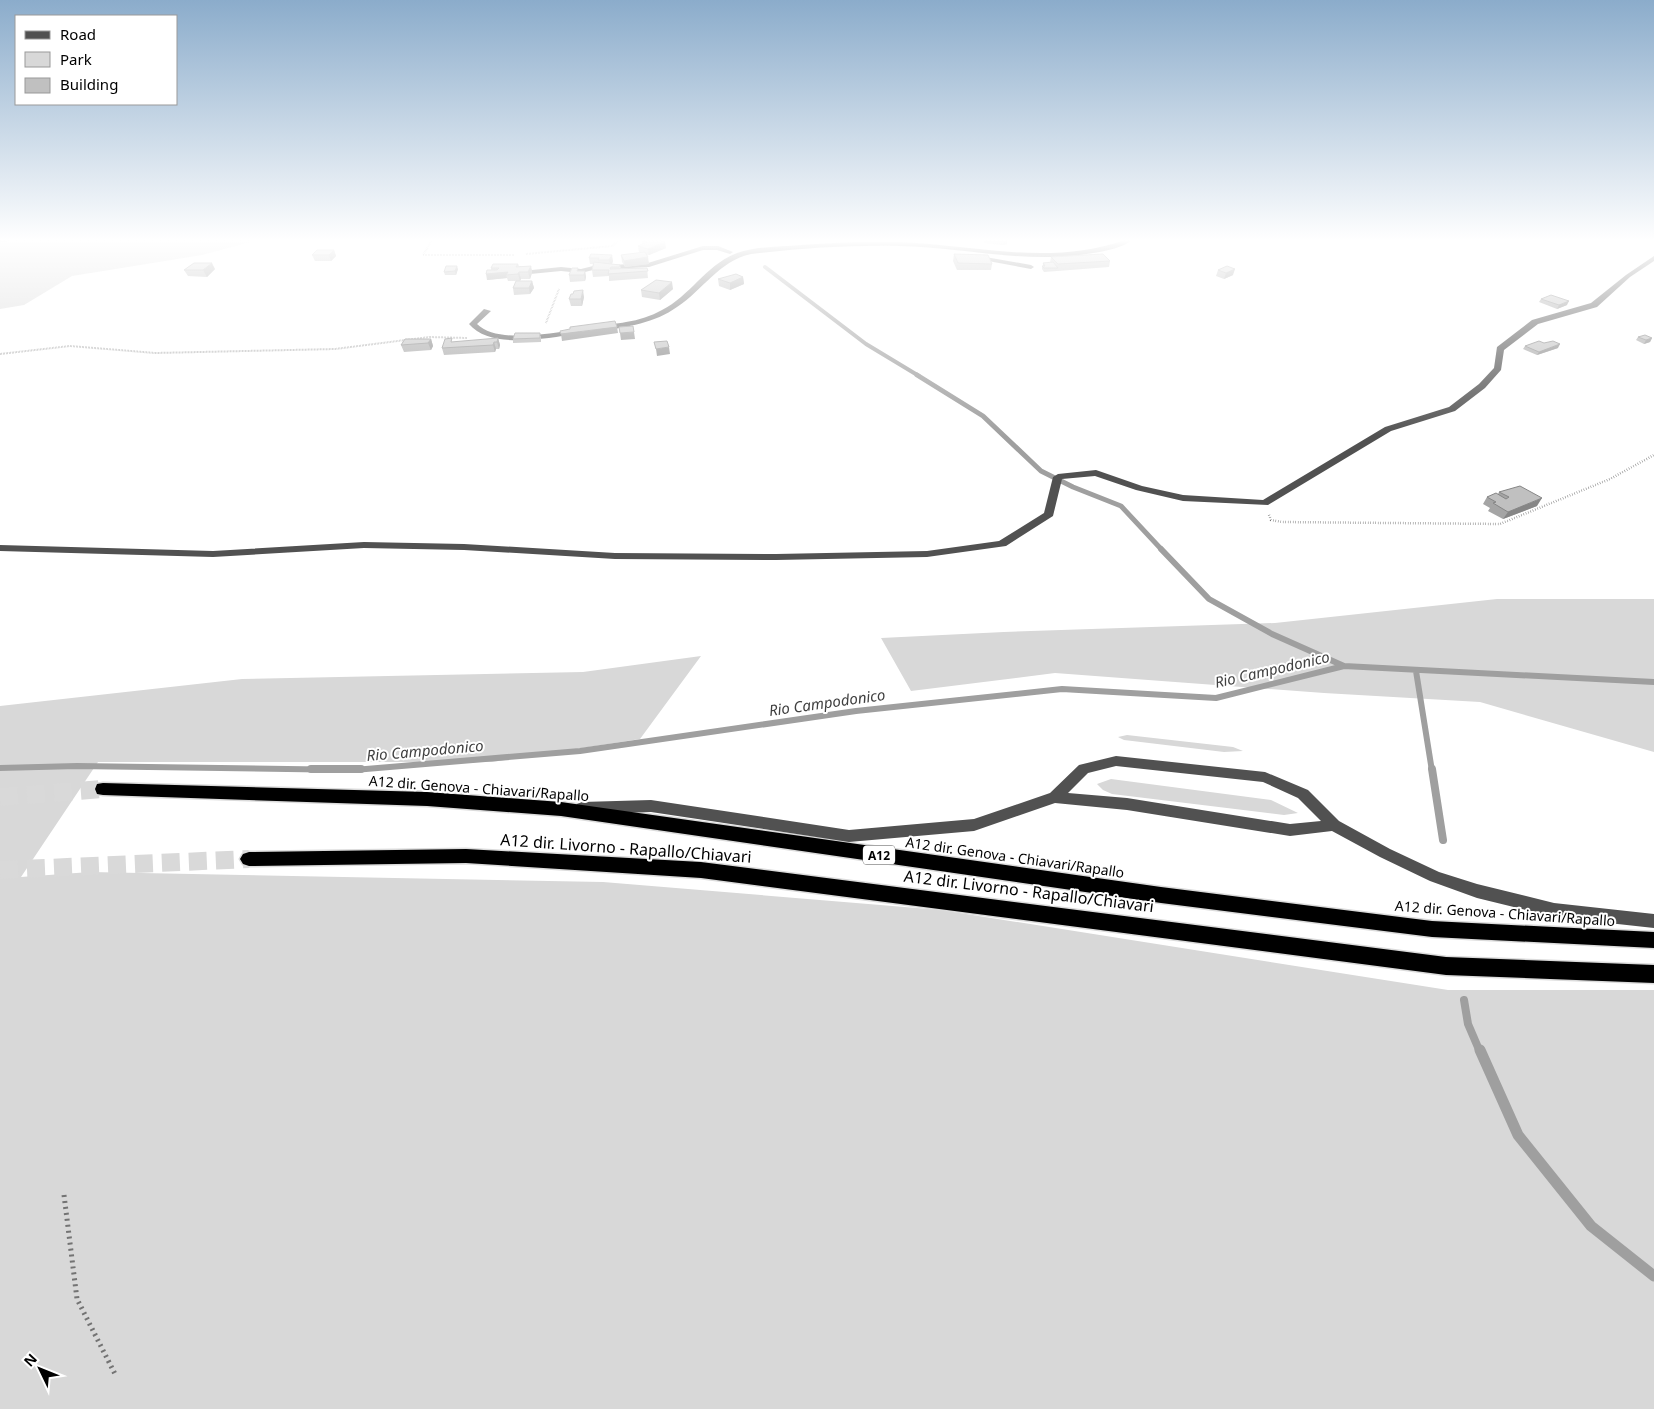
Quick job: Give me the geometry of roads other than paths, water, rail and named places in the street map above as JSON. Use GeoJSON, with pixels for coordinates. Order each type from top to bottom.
{"type":"FeatureCollection","features":[{"type":"Feature","properties":{"kind":"highway","name":"A12 dir. Genova - Chiavari/Rapallo"},"geometry":{"type":"LineString","coordinates":[[103,789],[427,799],[561,809],[1161,895],[1422,928],[1654,940]]}},
{"type":"Feature","properties":{"kind":"highway","name":"A12 dir. Livorno - Rapallo/Chiavari"},"geometry":{"type":"LineString","coordinates":[[249,859],[466,856],[701,870],[1446,966],[1654,974]]}},
{"type":"Feature","properties":{"kind":"street"},"geometry":{"type":"LineString","coordinates":[[487,311],[473,324],[479,330],[500,338],[585,331],[647,321],[674,306]]}},
{"type":"Feature","properties":{"kind":"street"},"geometry":{"type":"LineString","coordinates":[[0,548],[213,554],[364,545],[464,547],[615,556],[776,557],[927,554],[1002,544],[1049,514],[1058,477],[1096,473],[1139,488],[1183,498],[1265,503],[1388,430],[1452,409],[1482,386],[1498,368],[1500,349],[1535,322],[1591,306]]}},
{"type":"Feature","properties":{"kind":"street"},"geometry":{"type":"LineString","coordinates":[[1055,797],[1084,769],[1116,760],[1265,777],[1303,794],[1334,825],[1385,853],[1435,877],[1477,891],[1554,910],[1654,921]]}},
{"type":"Feature","properties":{"kind":"street"},"geometry":{"type":"LineString","coordinates":[[561,809],[651,806],[849,836],[974,825],[1055,797],[1127,804],[1290,830],[1334,825]]}},
{"type":"Feature","properties":{"kind":"waterway"},"geometry":{"type":"LineString","coordinates":[[816,306],[866,344],[919,376]]}},
{"type":"Feature","properties":{"kind":"waterway"},"geometry":{"type":"LineString","coordinates":[[917,375],[983,416],[1041,471],[1073,487],[1121,506],[1162,550]]}},
{"type":"Feature","properties":{"kind":"waterway"},"geometry":{"type":"LineString","coordinates":[[1161,549],[1209,599],[1272,634],[1344,666]]}},
{"type":"Feature","properties":{"kind":"waterway","name":"Rio Campodonico"},"geometry":{"type":"LineString","coordinates":[[0,768],[77,766],[354,770],[580,751],[856,711],[1062,689],[1216,698],[1344,666]]}},
{"type":"Feature","properties":{"kind":"waterway","name":"Rio Campodonico"},"geometry":{"type":"LineString","coordinates":[[1344,666],[1654,682]]}},
{"type":"Feature","properties":{"kind":"waterway"},"geometry":{"type":"LineString","coordinates":[[1416,671],[1432,771]]}},
{"type":"Feature","properties":{"kind":"waterway","name":"Rio Campodonico"},"geometry":{"type":"LineString","coordinates":[[311,769],[361,769]]}},
{"type":"Feature","properties":{"kind":"waterway"},"geometry":{"type":"LineString","coordinates":[[1432,769],[1443,840]]}},
{"type":"Feature","properties":{"kind":"waterway"},"geometry":{"type":"LineString","coordinates":[[1464,1000],[1468,1024],[1480,1052]]}},
{"type":"Feature","properties":{"kind":"waterway"},"geometry":{"type":"LineString","coordinates":[[1480,1050],[1518,1135],[1591,1226],[1654,1276]]}},
{"type":"Feature","properties":{"kind":"tunnel"},"geometry":{"type":"LineString","coordinates":[[0,797],[103,789]]}},
{"type":"Feature","properties":{"kind":"tunnel"},"geometry":{"type":"LineString","coordinates":[[0,870],[249,859]]}}]}
